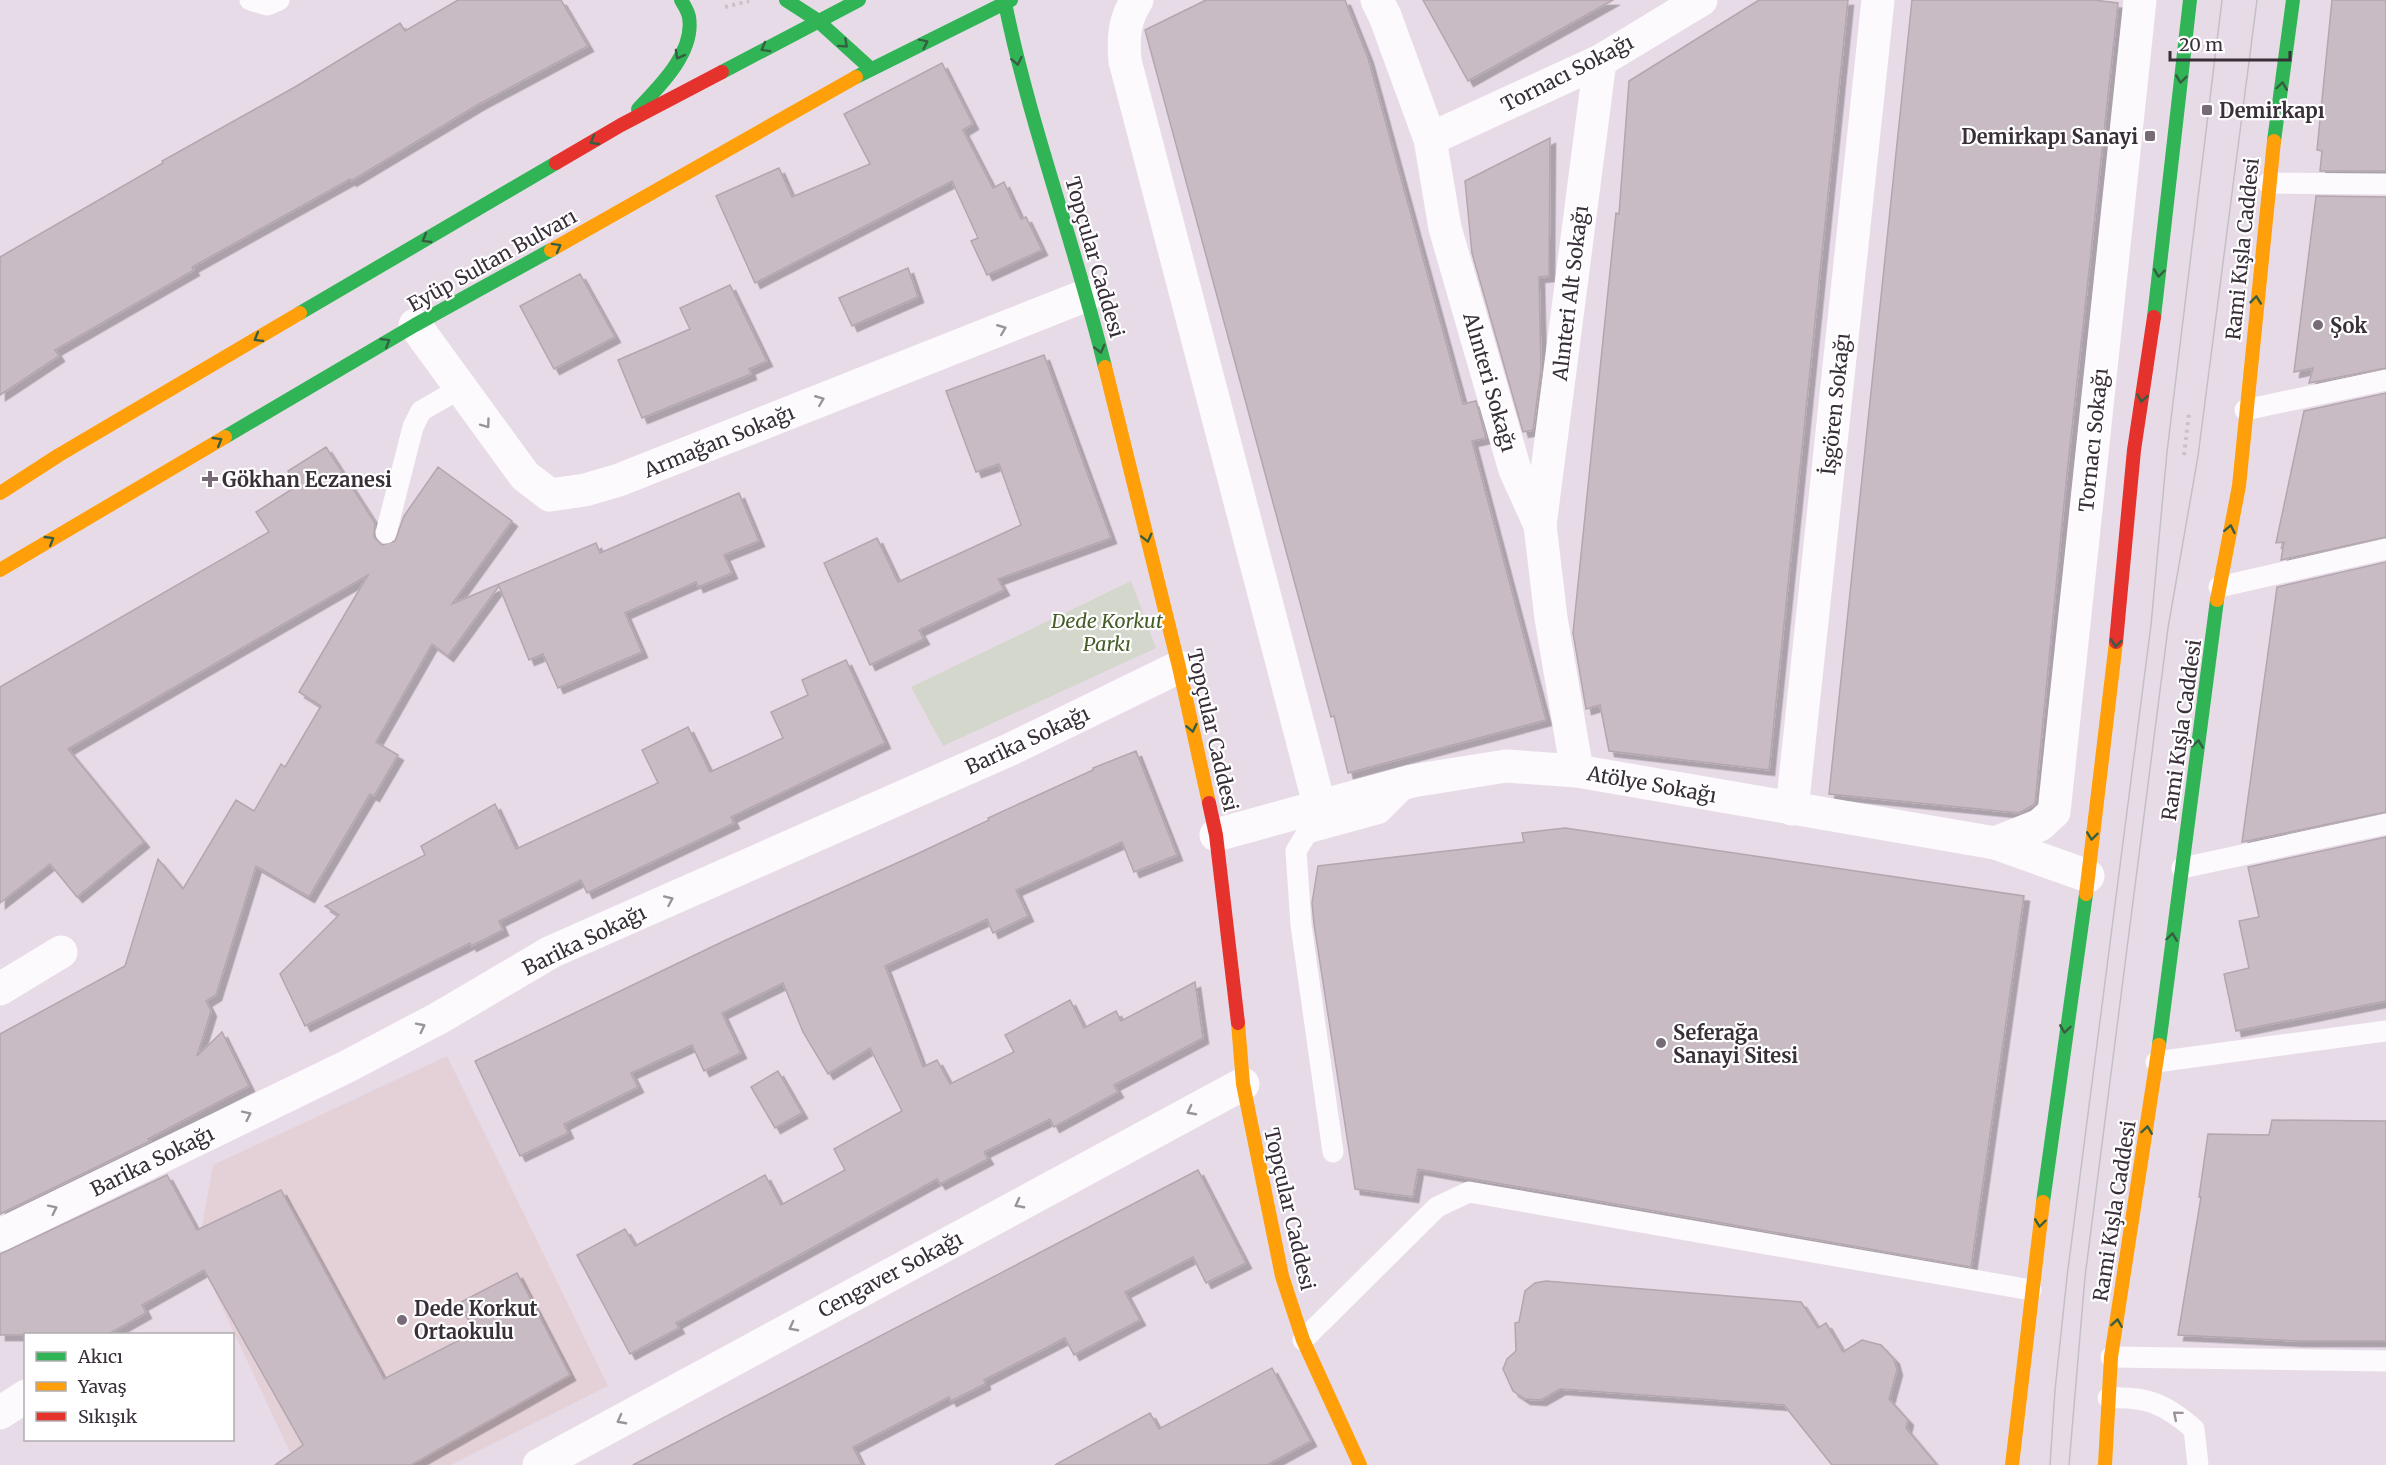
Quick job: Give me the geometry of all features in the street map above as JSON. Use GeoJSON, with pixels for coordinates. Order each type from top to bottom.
{"type":"FeatureCollection","features":[{"type":"Feature","properties":{"kind":"main road"},"geometry":{"type":"LineString","coordinates":[[621,125],[650,97],[669,73],[685,44],[689,16],[681,0]]}},
{"type":"Feature","properties":{"kind":"main road"},"geometry":{"type":"LineString","coordinates":[[786,0],[817,20],[871,69]]}},
{"type":"Feature","properties":{"kind":"main road"},"geometry":{"type":"LineString","coordinates":[[2012,1465],[2031,1290],[2088,876],[2123,585],[2134,450],[2151,340],[2190,0]]}},
{"type":"Feature","properties":{"kind":"main road","name":"Rami Kışla Caddesi"},"geometry":{"type":"LineString","coordinates":[[2105,1465],[2111,1357],[2156,1062],[2219,587],[2239,486],[2268,183],[2293,0]]}},
{"type":"Feature","properties":{"kind":"main road","name":"Eyüp Sultan Bulvarı"},"geometry":{"type":"LineString","coordinates":[[0,570],[415,325],[871,69],[1007,1]]}},
{"type":"Feature","properties":{"kind":"main road","name":"Topçular Caddesi"},"geometry":{"type":"LineString","coordinates":[[1007,1],[1019,71],[1087,295],[1179,667],[1216,835],[1236,1001],[1243,1084],[1281,1276],[1304,1340],[1360,1465]]}},
{"type":"Feature","properties":{"kind":"main road"},"geometry":{"type":"LineString","coordinates":[[0,493],[59,455],[621,125],[817,20],[857,3]]}},
{"type":"Feature","properties":{"kind":"main road"},"geometry":{"type":"LineString","coordinates":[[864,41],[871,69]]}},
{"type":"Feature","properties":{"kind":"street"},"geometry":{"type":"LineString","coordinates":[[1137,0],[1130,10],[1123,34],[1125,61],[1320,808]]}},
{"type":"Feature","properties":{"kind":"street","name":"Alınteri Sokağı"},"geometry":{"type":"LineString","coordinates":[[1377,0],[1430,139],[1445,228],[1515,470],[1540,525],[1551,618],[1577,771]]}},
{"type":"Feature","properties":{"kind":"street","name":"Tornacı Sokağı"},"geometry":{"type":"LineString","coordinates":[[1430,139],[1600,61],[1701,0]]}},
{"type":"Feature","properties":{"kind":"street","name":"İşgören Sokağı"},"geometry":{"type":"LineString","coordinates":[[1792,809],[1878,0]]}},
{"type":"Feature","properties":{"kind":"street","name":"Tornacı Sokağı"},"geometry":{"type":"LineString","coordinates":[[1995,843],[2040,825],[2054,812],[2056,801],[2140,0]]}},
{"type":"Feature","properties":{"kind":"street","name":"Alınteri Alt Sokağı"},"geometry":{"type":"LineString","coordinates":[[1540,525],[1600,61]]}},
{"type":"Feature","properties":{"kind":"street","name":"Armağan Sokağı"},"geometry":{"type":"LineString","coordinates":[[415,325],[525,476],[550,495],[585,490],[642,471],[1087,295]]}},
{"type":"Feature","properties":{"kind":"street","name":"Barika Sokağı"},"geometry":{"type":"LineString","coordinates":[[0,1235],[348,1066],[439,1018],[551,952],[1011,749],[1179,667]]}},
{"type":"Feature","properties":{"kind":"street","name":"Atölye Sokağı"},"geometry":{"type":"LineString","coordinates":[[1216,835],[1412,781],[1506,766],[1577,771],[1995,843],[2088,876]]}},
{"type":"Feature","properties":{"kind":"street"},"geometry":{"type":"LineString","coordinates":[[0,989],[61,952]]}},
{"type":"Feature","properties":{"kind":"street","name":"Cengaver Sokağı"},"geometry":{"type":"LineString","coordinates":[[539,1465],[1243,1084]]}},
{"type":"Feature","properties":{"kind":"street"},"geometry":{"type":"LineString","coordinates":[[0,1413],[24,1397]]}},
{"type":"Feature","properties":{"kind":"lane"},"geometry":{"type":"LineString","coordinates":[[250,0],[267,5],[279,0]]}},
{"type":"Feature","properties":{"kind":"lane"},"geometry":{"type":"LineString","coordinates":[[2268,183],[2386,184]]}},
{"type":"Feature","properties":{"kind":"lane"},"geometry":{"type":"LineString","coordinates":[[2245,410],[2386,380]]}},
{"type":"Feature","properties":{"kind":"lane"},"geometry":{"type":"LineString","coordinates":[[386,533],[413,427],[421,411],[461,388]]}},
{"type":"Feature","properties":{"kind":"lane"},"geometry":{"type":"LineString","coordinates":[[2219,587],[2386,549]]}},
{"type":"Feature","properties":{"kind":"lane"},"geometry":{"type":"LineString","coordinates":[[1334,1152],[1301,925],[1296,851],[1307,833],[1380,813],[1412,781]]}},
{"type":"Feature","properties":{"kind":"lane"},"geometry":{"type":"LineString","coordinates":[[2182,868],[2386,824]]}},
{"type":"Feature","properties":{"kind":"lane"},"geometry":{"type":"LineString","coordinates":[[2156,1062],[2386,1031]]}},
{"type":"Feature","properties":{"kind":"lane"},"geometry":{"type":"LineString","coordinates":[[1304,1340],[1437,1207],[1469,1192],[2031,1290]]}},
{"type":"Feature","properties":{"kind":"lane"},"geometry":{"type":"LineString","coordinates":[[2111,1357],[2386,1361]]}},
{"type":"Feature","properties":{"kind":"lane"},"geometry":{"type":"LineString","coordinates":[[2108,1398],[2131,1397],[2170,1408],[2194,1429],[2198,1465]]}},
{"type":"Feature","properties":{"kind":"path"},"geometry":{"type":"LineString","coordinates":[[2184,454],[2189,413]]}},
{"type":"Feature","properties":{"kind":"shaded area","name":"Dede Korkut Ortaokulu"},"geometry":{"type":"Polygon","coordinates":[[[447,1056],[608,1386],[451,1465],[296,1465],[197,1254],[213,1165],[447,1056]]]}},
{"type":"Feature","properties":{"kind":"green space","name":"Dede Korkut Parkı"},"geometry":{"type":"Polygon","coordinates":[[[1131,581],[1156,648],[943,746],[911,687],[1131,581]]]}},
{"type":"Feature","properties":{"kind":"building"},"geometry":{"type":"Polygon","coordinates":[[[458,0],[561,0],[588,46],[479,104],[351,181],[350,179],[192,267],[194,270],[55,350],[59,356],[0,395],[0,257],[163,163],[162,161],[295,87],[400,23],[405,31],[458,0]]]}},
{"type":"Feature","properties":{"kind":"building"},"geometry":{"type":"Polygon","coordinates":[[[1206,0],[1345,0],[1368,58],[1463,404],[1476,401],[1486,438],[1472,441],[1546,720],[1348,773],[1145,30],[1206,0]]]}},
{"type":"Feature","properties":{"kind":"building"},"geometry":{"type":"Polygon","coordinates":[[[1423,0],[1613,0],[1468,81],[1423,0]]]}},
{"type":"Feature","properties":{"kind":"building"},"geometry":{"type":"Polygon","coordinates":[[[1759,0],[1848,0],[1769,770],[1609,751],[1600,705],[1586,709],[1573,633],[1616,213],[1619,214],[1629,81],[1759,0]]]}},
{"type":"Feature","properties":{"kind":"building"},"geometry":{"type":"Polygon","coordinates":[[[1912,0],[2094,0],[2118,3],[2066,483],[2035,804],[2019,813],[1829,794],[1912,0]]]}},
{"type":"Feature","properties":{"kind":"building"},"geometry":{"type":"Polygon","coordinates":[[[2332,0],[2386,0],[2386,171],[2320,171],[2322,151],[2317,150],[2332,0]]]}},
{"type":"Feature","properties":{"kind":"building"},"geometry":{"type":"Polygon","coordinates":[[[942,63],[973,124],[963,130],[993,188],[1004,182],[1021,219],[1026,217],[1042,250],[987,275],[971,241],[978,238],[952,181],[755,283],[716,196],[779,168],[792,197],[870,164],[844,114],[942,63]]]}},
{"type":"Feature","properties":{"kind":"building"},"geometry":{"type":"Polygon","coordinates":[[[1550,138],[1549,276],[1539,277],[1541,369],[1533,430],[1523,432],[1472,253],[1465,181],[1550,138]]]}},
{"type":"Feature","properties":{"kind":"building"},"geometry":{"type":"Polygon","coordinates":[[[2316,196],[2386,197],[2386,368],[2309,383],[2313,368],[2294,372],[2316,196]]]}},
{"type":"Feature","properties":{"kind":"building"},"geometry":{"type":"Polygon","coordinates":[[[908,268],[918,297],[852,326],[839,298],[908,268]]]}},
{"type":"Feature","properties":{"kind":"building"},"geometry":{"type":"Polygon","coordinates":[[[580,274],[615,337],[554,369],[520,306],[580,274]]]}},
{"type":"Feature","properties":{"kind":"building"},"geometry":{"type":"Polygon","coordinates":[[[730,285],[767,361],[749,369],[751,374],[642,418],[618,360],[690,329],[680,308],[730,285]]]}},
{"type":"Feature","properties":{"kind":"building"},"geometry":{"type":"Polygon","coordinates":[[[1044,355],[1111,538],[998,579],[1004,590],[919,630],[924,639],[870,665],[824,563],[877,538],[898,582],[1021,525],[999,464],[976,472],[946,391],[1044,355]]]}},
{"type":"Feature","properties":{"kind":"building"},"geometry":{"type":"Polygon","coordinates":[[[2386,393],[2386,537],[2281,560],[2284,542],[2276,543],[2304,411],[2386,393]]]}},
{"type":"Feature","properties":{"kind":"building"},"geometry":{"type":"Polygon","coordinates":[[[326,447],[375,523],[374,537],[382,545],[395,541],[404,516],[438,467],[512,521],[452,604],[596,543],[600,553],[739,493],[759,541],[724,555],[732,573],[698,587],[696,582],[625,613],[642,652],[558,688],[543,654],[529,660],[499,586],[448,656],[432,644],[376,742],[398,755],[374,796],[370,794],[309,897],[256,866],[216,995],[206,1001],[211,1011],[197,1056],[222,1032],[249,1086],[148,1139],[150,1141],[0,1214],[0,1034],[125,966],[158,859],[183,889],[236,800],[254,811],[281,764],[285,767],[321,706],[299,692],[368,575],[68,749],[144,842],[77,897],[50,864],[0,903],[0,687],[269,532],[256,512],[297,486],[288,471],[326,447]]]}},
{"type":"Feature","properties":{"kind":"building"},"geometry":{"type":"Polygon","coordinates":[[[2386,562],[2386,812],[2242,842],[2277,587],[2386,562]]]}},
{"type":"Feature","properties":{"kind":"building"},"geometry":{"type":"Polygon","coordinates":[[[846,660],[885,743],[731,817],[734,823],[587,893],[581,880],[499,921],[503,930],[471,946],[470,943],[305,1026],[280,974],[339,915],[325,906],[425,855],[421,846],[495,804],[516,849],[658,783],[642,750],[688,727],[710,772],[783,738],[771,712],[808,695],[802,680],[846,660]]]}},
{"type":"Feature","properties":{"kind":"building"},"geometry":{"type":"Polygon","coordinates":[[[1136,751],[1177,855],[1134,872],[1122,842],[1016,890],[1028,916],[993,933],[987,919],[885,966],[923,1067],[937,1060],[950,1084],[1014,1052],[1005,1035],[1070,1000],[1084,1028],[1116,1011],[1121,1021],[1195,982],[1203,1038],[1114,1085],[1118,1092],[1054,1127],[1050,1119],[984,1152],[988,1159],[940,1184],[937,1179],[676,1323],[679,1328],[630,1354],[577,1255],[625,1229],[635,1246],[765,1175],[781,1205],[845,1170],[834,1149],[902,1111],[870,1048],[828,1074],[803,1032],[783,983],[722,1013],[741,1053],[704,1071],[692,1045],[631,1073],[638,1087],[564,1124],[568,1133],[520,1156],[475,1061],[726,940],[919,853],[1093,768],[1136,751]]]}},
{"type":"Feature","properties":{"kind":"building","name":"Seferağa Sanayi Sitesi"},"geometry":{"type":"Polygon","coordinates":[[[1565,828],[2024,896],[1971,1267],[1418,1169],[1413,1197],[1355,1189],[1314,924],[1312,903],[1318,866],[1524,842],[1522,833],[1565,828]]]}},
{"type":"Feature","properties":{"kind":"building"},"geometry":{"type":"Polygon","coordinates":[[[2386,837],[2386,1001],[2236,1031],[2224,974],[2249,968],[2239,921],[2259,917],[2248,867],[2386,837]]]}},
{"type":"Feature","properties":{"kind":"building"},"geometry":{"type":"Polygon","coordinates":[[[778,1071],[802,1113],[775,1128],[751,1087],[778,1071]]]}},
{"type":"Feature","properties":{"kind":"building"},"geometry":{"type":"Polygon","coordinates":[[[2272,1120],[2386,1121],[2386,1341],[2297,1341],[2178,1335],[2201,1197],[2199,1197],[2208,1134],[2269,1135],[2272,1120]]]}},
{"type":"Feature","properties":{"kind":"building"},"geometry":{"type":"Polygon","coordinates":[[[1198,1170],[1246,1263],[1206,1283],[1193,1257],[1125,1292],[1140,1320],[1074,1355],[1065,1338],[984,1380],[985,1384],[951,1401],[949,1397],[853,1447],[862,1465],[633,1465],[1198,1170]]]}},
{"type":"Feature","properties":{"kind":"building"},"geometry":{"type":"Polygon","coordinates":[[[167,1175],[197,1230],[281,1190],[384,1379],[475,1332],[459,1303],[517,1273],[570,1375],[411,1465],[275,1465],[303,1445],[204,1270],[142,1305],[146,1313],[111,1333],[0,1335],[0,1254],[167,1175]]]}},
{"type":"Feature","properties":{"kind":"building"},"geometry":{"type":"Polygon","coordinates":[[[1546,1281],[1801,1302],[1818,1328],[1826,1323],[1843,1352],[1862,1340],[1881,1345],[1894,1359],[1897,1370],[1889,1399],[1908,1420],[1906,1428],[1937,1465],[1832,1465],[1784,1405],[1560,1389],[1541,1400],[1525,1399],[1513,1391],[1503,1369],[1507,1359],[1516,1351],[1515,1323],[1519,1322],[1525,1291],[1535,1283],[1546,1281]]]}},
{"type":"Feature","properties":{"kind":"building"},"geometry":{"type":"Polygon","coordinates":[[[1272,1368],[1311,1441],[1267,1465],[1055,1465],[1150,1413],[1159,1429],[1272,1368]]]}},
{"type":"Feature","properties":{"kind":"tram line"},"geometry":{"type":"LineString","coordinates":[[2050,1465],[2067,1277],[2151,625],[2167,452],[2222,0]]}},
{"type":"Feature","properties":{"kind":"tram line"},"geometry":{"type":"LineString","coordinates":[[2069,1465],[2085,1277],[2168,628],[2198,456],[2257,0]]}},
{"type":"Feature","properties":{"kind":"traffic: fast"},"geometry":{"type":"LineString","coordinates":[[638,109],[674,68],[687,43],[689,17],[681,0]]}},
{"type":"Feature","properties":{"kind":"traffic: fast"},"geometry":{"type":"LineString","coordinates":[[786,0],[817,20]]}},
{"type":"Feature","properties":{"kind":"traffic: fast"},"geometry":{"type":"LineString","coordinates":[[722,72],[859,0]]}},
{"type":"Feature","properties":{"kind":"traffic: fast"},"geometry":{"type":"LineString","coordinates":[[856,77],[1011,0]]}},
{"type":"Feature","properties":{"kind":"traffic: fast"},"geometry":{"type":"LineString","coordinates":[[2154,317],[2190,0]]}},
{"type":"Feature","properties":{"kind":"traffic: fast"},"geometry":{"type":"LineString","coordinates":[[2274,141],[2293,0]]}},
{"type":"Feature","properties":{"kind":"traffic: fast"},"geometry":{"type":"LineString","coordinates":[[1005,3],[1027,94],[1105,367]]}},
{"type":"Feature","properties":{"kind":"traffic: fast"},"geometry":{"type":"LineString","coordinates":[[817,20],[871,69]]}},
{"type":"Feature","properties":{"kind":"traffic: fast"},"geometry":{"type":"LineString","coordinates":[[300,313],[556,163]]}},
{"type":"Feature","properties":{"kind":"traffic: fast"},"geometry":{"type":"LineString","coordinates":[[225,437],[415,325],[551,250]]}},
{"type":"Feature","properties":{"kind":"traffic: fast"},"geometry":{"type":"LineString","coordinates":[[2159,1045],[2217,600]]}},
{"type":"Feature","properties":{"kind":"traffic: fast"},"geometry":{"type":"LineString","coordinates":[[2043,1202],[2086,894]]}},
{"type":"Feature","properties":{"kind":"traffic: slow"},"geometry":{"type":"LineString","coordinates":[[551,250],[856,77]]}},
{"type":"Feature","properties":{"kind":"traffic: slow"},"geometry":{"type":"LineString","coordinates":[[2217,600],[2239,486],[2274,141]]}},
{"type":"Feature","properties":{"kind":"traffic: slow"},"geometry":{"type":"LineString","coordinates":[[0,493],[59,455],[300,313]]}},
{"type":"Feature","properties":{"kind":"traffic: slow"},"geometry":{"type":"LineString","coordinates":[[1105,367],[1179,667],[1209,803]]}},
{"type":"Feature","properties":{"kind":"traffic: slow"},"geometry":{"type":"LineString","coordinates":[[0,570],[225,437]]}},
{"type":"Feature","properties":{"kind":"traffic: slow"},"geometry":{"type":"LineString","coordinates":[[2086,894],[2116,642]]}},
{"type":"Feature","properties":{"kind":"traffic: slow"},"geometry":{"type":"LineString","coordinates":[[1238,1023],[1243,1084],[1282,1276],[1303,1340],[1360,1465]]}},
{"type":"Feature","properties":{"kind":"traffic: slow"},"geometry":{"type":"LineString","coordinates":[[2105,1465],[2111,1357],[2159,1045]]}},
{"type":"Feature","properties":{"kind":"traffic: slow"},"geometry":{"type":"LineString","coordinates":[[2012,1465],[2043,1202]]}},
{"type":"Feature","properties":{"kind":"traffic: jam"},"geometry":{"type":"LineString","coordinates":[[556,163],[621,125],[722,72]]}},
{"type":"Feature","properties":{"kind":"traffic: jam"},"geometry":{"type":"LineString","coordinates":[[2116,642],[2134,450],[2154,317]]}},
{"type":"Feature","properties":{"kind":"traffic: jam"},"geometry":{"type":"LineString","coordinates":[[1209,803],[1216,835],[1238,1023]]}},
{"type":"Feature","properties":{"kind":"place","name":"Demirkapı"},"geometry":{"type":"Point","coordinates":[2207,110]}},
{"type":"Feature","properties":{"kind":"place","name":"Demirkapı Sanayi"},"geometry":{"type":"Point","coordinates":[2150,136]}},
{"type":"Feature","properties":{"kind":"place","name":"Şok"},"geometry":{"type":"Point","coordinates":[2318,325]}},
{"type":"Feature","properties":{"kind":"place","name":"Gökhan Eczanesi"},"geometry":{"type":"Point","coordinates":[210,479]}},
{"type":"Feature","properties":{"kind":"place","name":"Seferağa Sanayi Sitesi"},"geometry":{"type":"Point","coordinates":[1661,1043]}},
{"type":"Feature","properties":{"kind":"place","name":"Dede Korkut Ortaokulu"},"geometry":{"type":"Point","coordinates":[402,1320]}}]}
